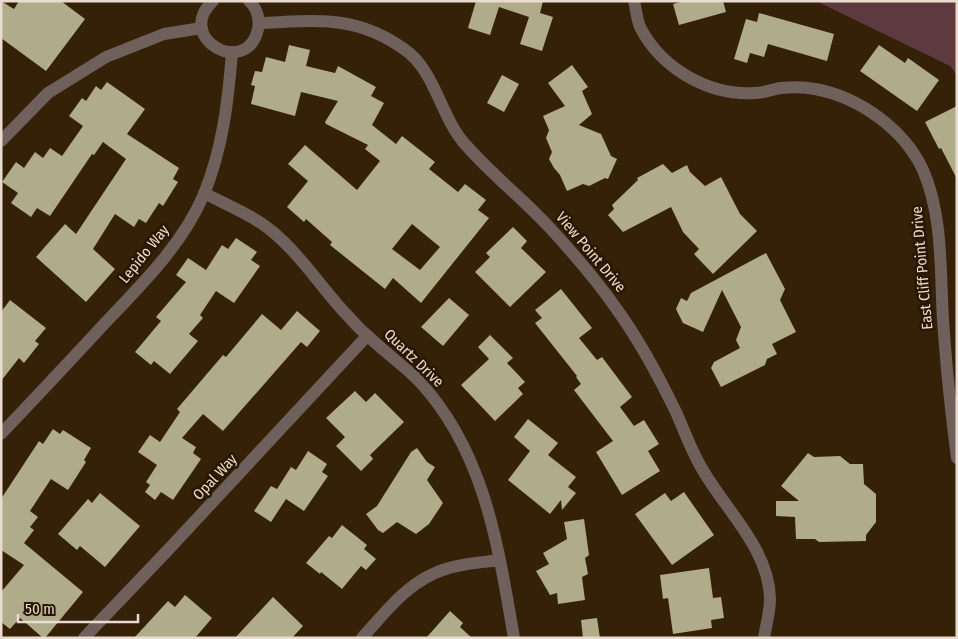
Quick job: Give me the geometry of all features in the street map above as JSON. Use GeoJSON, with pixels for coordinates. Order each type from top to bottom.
{"type":"FeatureCollection","features":[{"type":"Feature","properties":{"kind":"street"},"geometry":{"type":"LineString","coordinates":[[212,1],[207,6],[203,15],[202,28],[205,37],[211,45],[220,50],[232,52],[242,50],[251,44],[257,36],[260,23],[258,13],[248,1]]}},
{"type":"Feature","properties":{"kind":"street","name":"East Cliff Point Drive"},"geometry":{"type":"LineString","coordinates":[[634,1],[639,26],[654,48],[674,68],[699,83],[726,91],[755,93],[782,88],[814,89],[859,104],[885,123],[908,146],[922,169],[933,197],[938,228],[945,345],[957,458]]}},
{"type":"Feature","properties":{"kind":"street","name":"View Point Drive"},"geometry":{"type":"LineString","coordinates":[[260,23],[331,21],[360,26],[385,36],[407,50],[426,73],[449,121],[463,142],[550,227],[584,266],[618,310],[646,354],[701,467],[761,559],[767,578],[770,599],[764,638]]}},
{"type":"Feature","properties":{"kind":"street"},"geometry":{"type":"LineString","coordinates":[[1,141],[48,93],[106,57],[164,34],[202,28]]}},
{"type":"Feature","properties":{"kind":"street","name":"Lepido Way"},"geometry":{"type":"LineString","coordinates":[[1,434],[158,267],[192,218],[204,193],[223,137],[228,106],[232,52]]}},
{"type":"Feature","properties":{"kind":"street","name":"Quartz Drive"},"geometry":{"type":"LineString","coordinates":[[204,193],[262,224],[283,241],[367,336],[418,380],[436,402],[462,445],[484,494],[492,521],[514,638]]}},
{"type":"Feature","properties":{"kind":"street","name":"Opal Way"},"geometry":{"type":"LineString","coordinates":[[84,638],[367,336]]}},
{"type":"Feature","properties":{"kind":"street"},"geometry":{"type":"LineString","coordinates":[[362,638],[391,606],[414,585],[434,573],[459,566],[500,560]]}},
{"type":"Feature","properties":{"kind":"shaded area"},"geometry":{"type":"Polygon","coordinates":[[[816,1],[957,1],[957,75],[950,66],[816,1]]]}},
{"type":"Feature","properties":{"kind":"building"},"geometry":{"type":"Polygon","coordinates":[[[1,1],[14,9],[19,1],[61,1],[85,19],[46,71],[1,38],[1,1]]]}},
{"type":"Feature","properties":{"kind":"building"},"geometry":{"type":"Polygon","coordinates":[[[476,1],[543,1],[540,13],[553,17],[542,51],[520,44],[529,17],[499,7],[490,35],[468,28],[476,1]]]}},
{"type":"Feature","properties":{"kind":"building"},"geometry":{"type":"Polygon","coordinates":[[[684,1],[723,1],[726,12],[679,25],[673,4],[684,1]]]}},
{"type":"Feature","properties":{"kind":"building"},"geometry":{"type":"Polygon","coordinates":[[[759,13],[834,34],[827,61],[768,44],[764,57],[750,53],[747,63],[734,59],[746,19],[757,22],[759,13]]]}},
{"type":"Feature","properties":{"kind":"building"},"geometry":{"type":"Polygon","coordinates":[[[289,45],[310,50],[306,66],[335,73],[338,66],[376,87],[371,96],[384,103],[372,125],[396,144],[402,136],[435,162],[429,169],[458,192],[465,184],[486,200],[478,210],[489,218],[421,303],[393,278],[385,289],[330,245],[332,242],[306,219],[304,222],[287,207],[308,181],[288,164],[305,145],[357,190],[380,161],[365,149],[368,145],[326,124],[325,122],[338,101],[301,92],[295,116],[251,104],[255,86],[251,85],[255,71],[262,72],[266,57],[285,62],[289,45]],[[412,224],[392,249],[420,270],[440,247],[412,224]]]}},
{"type":"Feature","properties":{"kind":"building"},"geometry":{"type":"Polygon","coordinates":[[[879,45],[905,63],[908,58],[939,80],[917,111],[860,71],[879,45]]]}},
{"type":"Feature","properties":{"kind":"building"},"geometry":{"type":"Polygon","coordinates":[[[572,65],[588,87],[582,91],[592,114],[579,125],[601,134],[611,156],[617,159],[608,179],[605,178],[589,186],[583,184],[567,191],[560,175],[549,159],[552,152],[546,138],[549,130],[543,116],[565,106],[548,83],[572,65]]]}},
{"type":"Feature","properties":{"kind":"building"},"geometry":{"type":"Polygon","coordinates":[[[502,75],[519,84],[504,112],[487,103],[502,75]]]}},
{"type":"Feature","properties":{"kind":"building"},"geometry":{"type":"Polygon","coordinates":[[[107,82],[145,109],[127,134],[179,168],[173,179],[178,182],[163,206],[159,203],[146,223],[139,219],[134,227],[115,214],[93,249],[115,269],[86,302],[36,257],[65,224],[76,234],[126,159],[103,142],[94,155],[92,154],[50,216],[37,208],[31,217],[11,203],[18,193],[2,182],[16,162],[24,168],[35,152],[43,158],[50,148],[62,156],[83,126],[69,116],[82,98],[86,101],[96,86],[101,90],[107,82]]]}},
{"type":"Feature","properties":{"kind":"building"},"geometry":{"type":"Polygon","coordinates":[[[957,106],[957,179],[925,122],[957,106]]]}},
{"type":"Feature","properties":{"kind":"building"},"geometry":{"type":"Polygon","coordinates":[[[663,164],[672,173],[687,165],[690,172],[705,186],[721,177],[740,214],[757,231],[713,274],[694,254],[699,249],[683,232],[671,207],[623,232],[608,215],[614,209],[612,205],[638,180],[637,178],[663,164]]]}},
{"type":"Feature","properties":{"kind":"building"},"geometry":{"type":"Polygon","coordinates":[[[513,227],[527,241],[521,248],[546,272],[510,307],[475,272],[490,257],[486,253],[513,227]]]}},
{"type":"Feature","properties":{"kind":"building"},"geometry":{"type":"Polygon","coordinates":[[[236,238],[257,252],[251,260],[260,266],[234,303],[216,291],[200,315],[203,318],[189,334],[198,341],[170,374],[154,361],[151,365],[135,352],[161,321],[156,317],[186,282],[176,275],[188,258],[206,270],[222,245],[228,249],[236,238]]]}},
{"type":"Feature","properties":{"kind":"building"},"geometry":{"type":"Polygon","coordinates":[[[766,253],[785,289],[780,300],[796,332],[772,344],[777,354],[767,359],[765,365],[721,387],[711,368],[714,362],[740,348],[736,340],[741,327],[722,290],[703,332],[683,323],[676,309],[681,298],[687,301],[691,293],[766,253]]]}},
{"type":"Feature","properties":{"kind":"building"},"geometry":{"type":"Polygon","coordinates":[[[561,289],[592,328],[579,338],[597,360],[602,357],[632,397],[620,407],[634,426],[644,420],[659,444],[648,451],[660,471],[622,495],[596,452],[613,441],[574,390],[581,384],[577,376],[535,323],[542,318],[535,310],[561,289]]]}},
{"type":"Feature","properties":{"kind":"building"},"geometry":{"type":"Polygon","coordinates":[[[449,298],[469,315],[443,346],[421,327],[449,298]]]}},
{"type":"Feature","properties":{"kind":"building"},"geometry":{"type":"Polygon","coordinates":[[[10,300],[46,328],[35,341],[39,344],[24,363],[19,358],[1,381],[1,312],[10,300]]]}},
{"type":"Feature","properties":{"kind":"building"},"geometry":{"type":"Polygon","coordinates":[[[297,311],[320,331],[307,347],[301,342],[223,431],[203,414],[182,438],[196,447],[193,453],[201,459],[173,500],[161,492],[155,500],[145,492],[150,485],[146,482],[157,465],[138,452],[150,435],[160,442],[180,412],[177,409],[223,355],[226,357],[262,314],[281,330],[297,311]]]}},
{"type":"Feature","properties":{"kind":"building"},"geometry":{"type":"Polygon","coordinates":[[[490,335],[513,358],[507,363],[525,382],[518,388],[523,394],[495,421],[461,385],[489,359],[478,347],[490,335]]]}},
{"type":"Feature","properties":{"kind":"building"},"geometry":{"type":"Polygon","coordinates":[[[355,391],[366,402],[375,393],[404,422],[370,455],[373,459],[361,471],[336,446],[345,437],[326,418],[355,391]]]}},
{"type":"Feature","properties":{"kind":"building"},"geometry":{"type":"Polygon","coordinates":[[[528,419],[558,443],[548,455],[576,477],[568,487],[576,493],[562,510],[561,500],[550,514],[508,480],[530,451],[514,437],[528,419]]]}},
{"type":"Feature","properties":{"kind":"building"},"geometry":{"type":"Polygon","coordinates":[[[53,429],[60,434],[63,430],[91,448],[84,460],[86,462],[68,490],[51,479],[30,511],[38,517],[30,527],[34,530],[24,543],[83,592],[45,638],[43,638],[20,618],[10,629],[1,622],[1,592],[24,565],[1,550],[1,499],[39,441],[43,444],[53,429]]]}},
{"type":"Feature","properties":{"kind":"building"},"geometry":{"type":"Polygon","coordinates":[[[417,448],[427,462],[435,467],[427,480],[443,503],[429,524],[416,534],[397,522],[383,533],[378,530],[366,514],[377,506],[411,452],[417,448]]]}},
{"type":"Feature","properties":{"kind":"building"},"geometry":{"type":"Polygon","coordinates":[[[308,451],[327,464],[322,472],[328,476],[304,511],[286,499],[271,522],[254,511],[271,486],[277,489],[291,467],[296,470],[308,451]]]}},
{"type":"Feature","properties":{"kind":"building"},"geometry":{"type":"Polygon","coordinates":[[[808,453],[814,457],[840,456],[850,464],[863,464],[864,484],[876,494],[876,522],[866,535],[866,541],[819,542],[815,539],[796,539],[795,517],[776,516],[776,501],[799,501],[781,486],[808,453]]]}},
{"type":"Feature","properties":{"kind":"building"},"geometry":{"type":"Polygon","coordinates":[[[684,492],[714,535],[672,565],[635,514],[665,493],[671,501],[684,492]]]}},
{"type":"Feature","properties":{"kind":"building"},"geometry":{"type":"Polygon","coordinates":[[[100,493],[140,526],[105,567],[80,546],[77,550],[58,534],[88,499],[92,503],[100,493]]]}},
{"type":"Feature","properties":{"kind":"building"},"geometry":{"type":"Polygon","coordinates":[[[584,519],[589,555],[585,558],[588,574],[582,577],[585,600],[558,604],[557,593],[550,595],[536,571],[549,564],[543,553],[567,539],[564,522],[584,519]]]}},
{"type":"Feature","properties":{"kind":"building"},"geometry":{"type":"Polygon","coordinates":[[[342,525],[367,545],[364,549],[376,559],[366,570],[361,566],[342,589],[306,563],[329,536],[332,538],[342,525]]]}},
{"type":"Feature","properties":{"kind":"building"},"geometry":{"type":"Polygon","coordinates":[[[709,568],[713,598],[721,597],[724,618],[711,620],[712,628],[673,634],[668,598],[663,599],[660,575],[709,568]]]}},
{"type":"Feature","properties":{"kind":"building"},"geometry":{"type":"Polygon","coordinates":[[[185,595],[212,618],[195,638],[134,638],[168,601],[175,607],[185,595]]]}},
{"type":"Feature","properties":{"kind":"building"},"geometry":{"type":"Polygon","coordinates":[[[273,597],[303,626],[292,638],[235,638],[273,597]]]}},
{"type":"Feature","properties":{"kind":"building"},"geometry":{"type":"Polygon","coordinates":[[[450,611],[463,623],[460,627],[472,638],[426,638],[450,611]]]}},
{"type":"Feature","properties":{"kind":"building"},"geometry":{"type":"Polygon","coordinates":[[[597,618],[600,638],[583,638],[581,620],[597,618]]]}}]}
